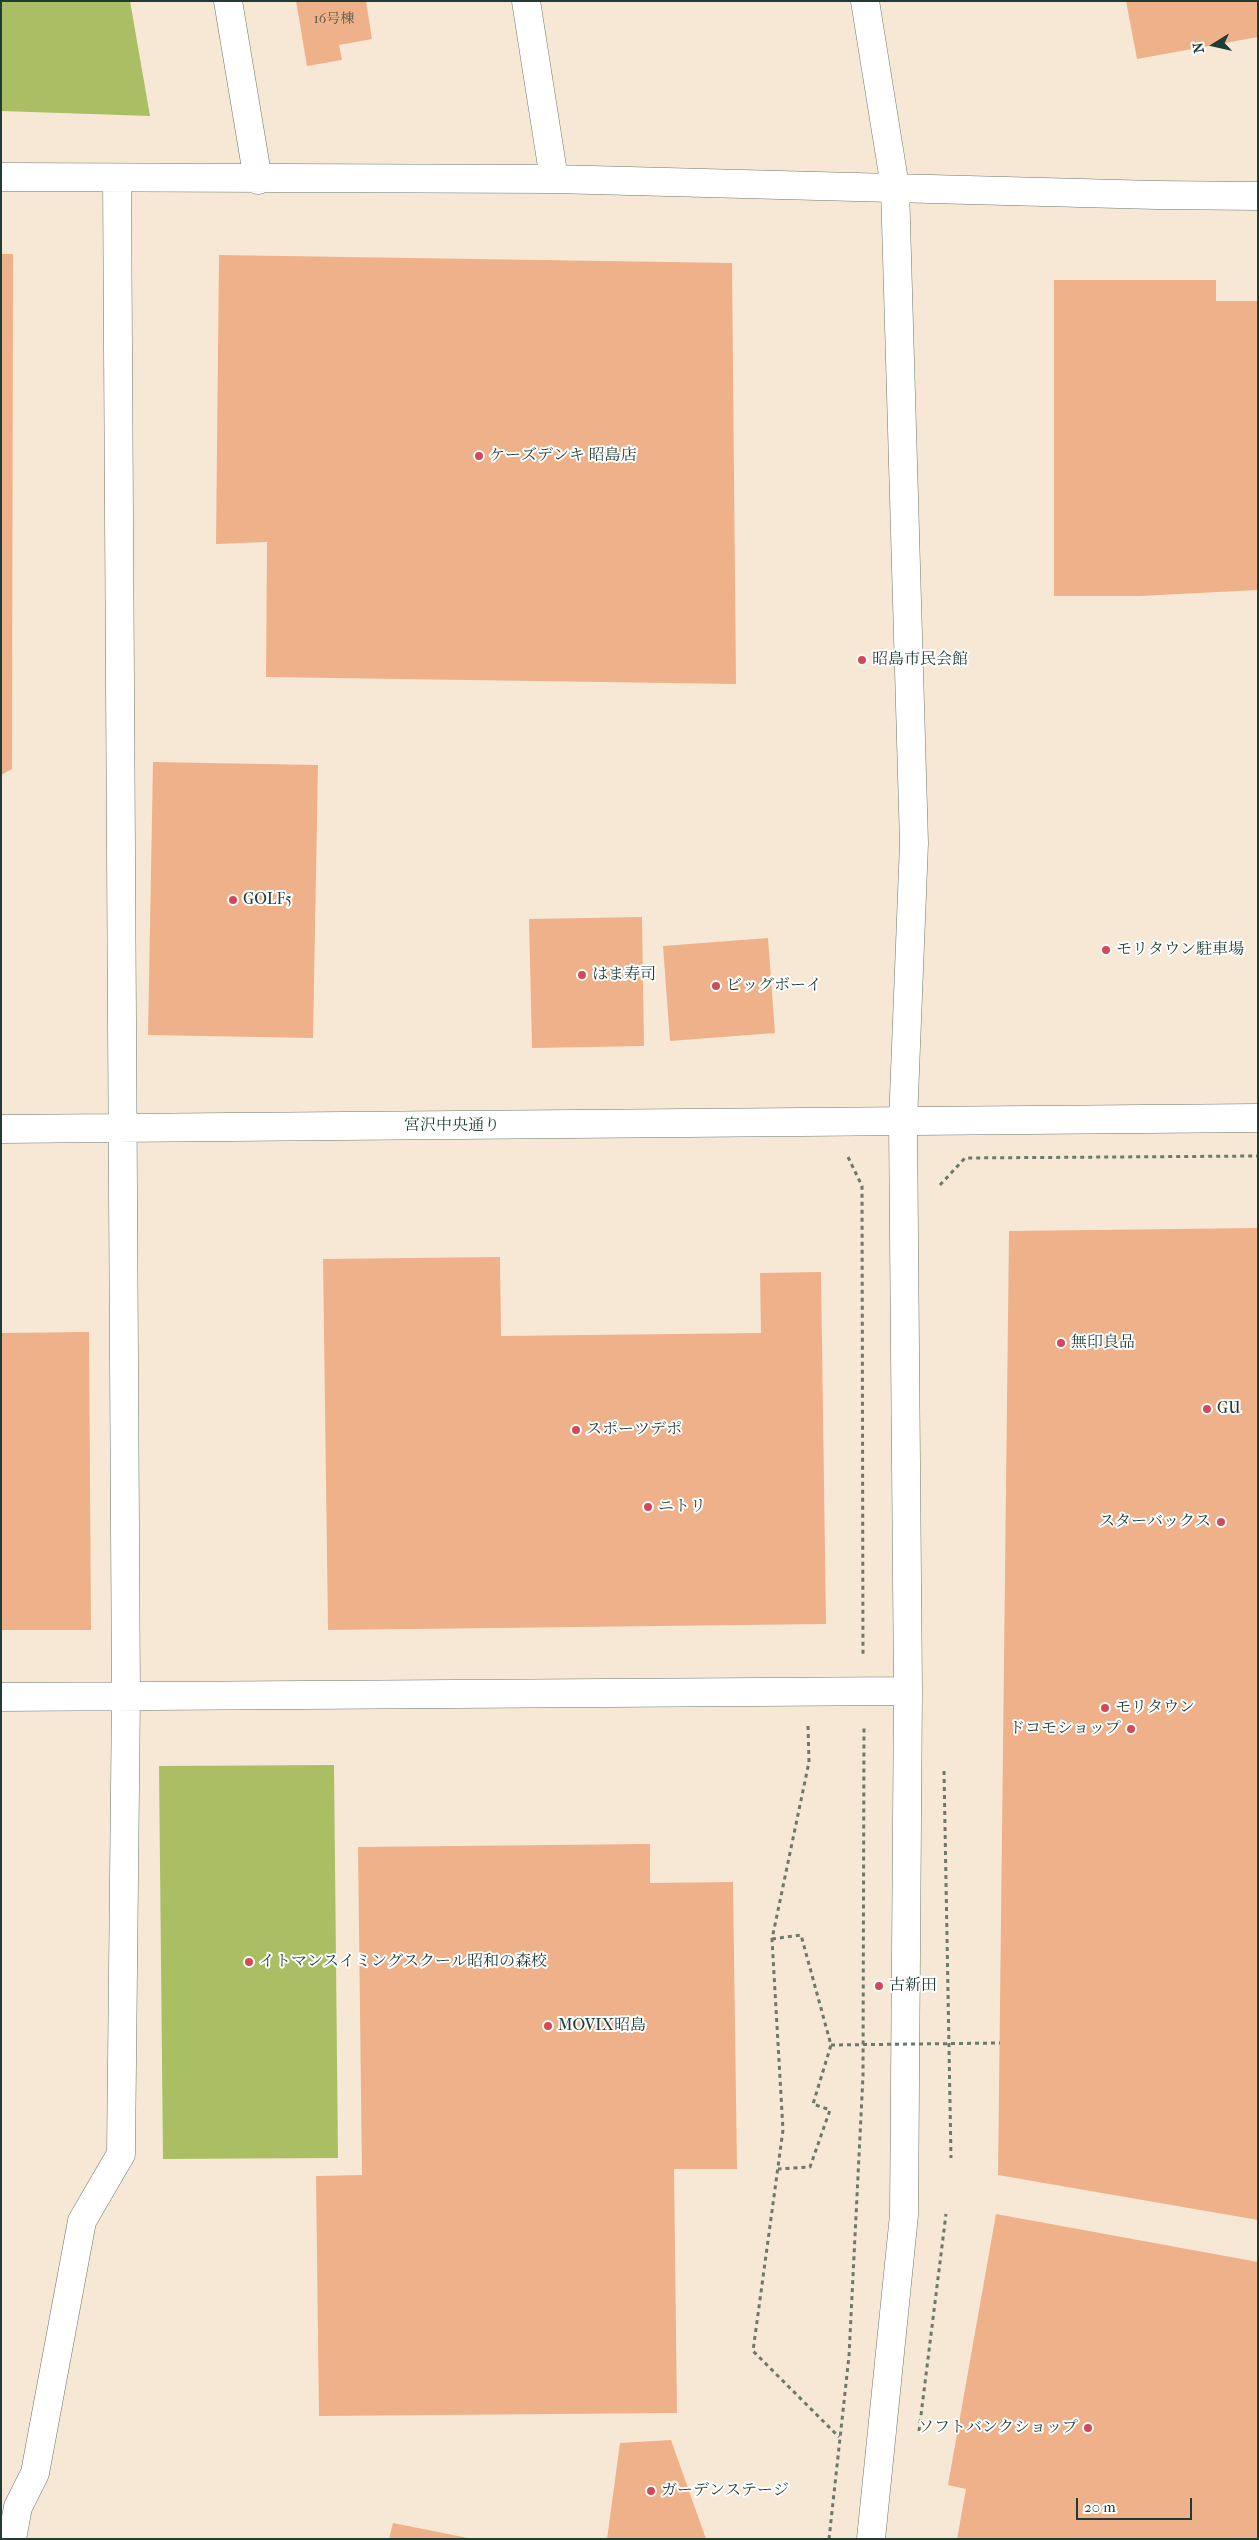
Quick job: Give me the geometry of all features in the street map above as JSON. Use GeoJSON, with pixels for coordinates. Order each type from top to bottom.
{"type":"FeatureCollection","features":[{"type":"Feature","properties":{"kind":"street"},"geometry":{"type":"LineString","coordinates":[[228,1],[258,180]]}},
{"type":"Feature","properties":{"kind":"street"},"geometry":{"type":"LineString","coordinates":[[526,1],[554,179]]}},
{"type":"Feature","properties":{"kind":"street"},"geometry":{"type":"LineString","coordinates":[[865,1],[895,186],[914,843],[903,1122],[908,1691],[904,2215],[871,2539]]}},
{"type":"Feature","properties":{"kind":"street"},"geometry":{"type":"LineString","coordinates":[[1,178],[258,180],[554,179],[1258,196]]}},
{"type":"Feature","properties":{"kind":"street"},"geometry":{"type":"LineString","coordinates":[[12,2539],[18,2507],[35,2473],[82,2221],[122,2154],[126,1696],[121,1128],[117,178]]}},
{"type":"Feature","properties":{"kind":"street","name":"宮沢中央通り"},"geometry":{"type":"LineString","coordinates":[[1,1129],[1258,1118]]}},
{"type":"Feature","properties":{"kind":"street"},"geometry":{"type":"LineString","coordinates":[[1,1697],[908,1691]]}},
{"type":"Feature","properties":{"kind":"path"},"geometry":{"type":"LineString","coordinates":[[829,2539],[849,2356],[863,2076],[862,1186],[847,1156]]}},
{"type":"Feature","properties":{"kind":"path"},"geometry":{"type":"LineString","coordinates":[[940,1192],[940,1182],[965,1158],[1258,1156]]}},
{"type":"Feature","properties":{"kind":"path"},"geometry":{"type":"LineString","coordinates":[[807,1692],[809,1762],[772,1939],[783,2130],[753,2351],[840,2438]]}},
{"type":"Feature","properties":{"kind":"path"},"geometry":{"type":"LineString","coordinates":[[944,1767],[951,2158]]}},
{"type":"Feature","properties":{"kind":"path"},"geometry":{"type":"LineString","coordinates":[[772,1939],[801,1934],[831,2045],[813,2104],[830,2110],[810,2167],[778,2169]]}},
{"type":"Feature","properties":{"kind":"path"},"geometry":{"type":"LineString","coordinates":[[831,2045],[1000,2043]]}},
{"type":"Feature","properties":{"kind":"path"},"geometry":{"type":"LineString","coordinates":[[918,2440],[946,2214]]}},
{"type":"Feature","properties":{"kind":"green space"},"geometry":{"type":"Polygon","coordinates":[[[1,1],[130,1],[150,116],[1,111],[1,1]]]}},
{"type":"Feature","properties":{"kind":"green space","name":"イトマンスイミングスクール昭和の森校"},"geometry":{"type":"Polygon","coordinates":[[[334,1765],[338,2158],[163,2159],[159,1766],[334,1765]]]}},
{"type":"Feature","properties":{"kind":"building"},"geometry":{"type":"Polygon","coordinates":[[[296,1],[366,1],[372,39],[339,45],[342,60],[307,66],[296,1]]]}},
{"type":"Feature","properties":{"kind":"building"},"geometry":{"type":"Polygon","coordinates":[[[1126,1],[1258,1],[1258,37],[1137,59],[1126,1]]]}},
{"type":"Feature","properties":{"kind":"building"},"geometry":{"type":"Polygon","coordinates":[[[1,254],[13,254],[12,769],[1,775],[1,254]]]}},
{"type":"Feature","properties":{"kind":"building"},"geometry":{"type":"Polygon","coordinates":[[[219,255],[732,263],[736,684],[266,677],[267,542],[216,544],[219,255]]]}},
{"type":"Feature","properties":{"kind":"building"},"geometry":{"type":"Polygon","coordinates":[[[1054,280],[1216,280],[1216,301],[1258,301],[1258,590],[1140,596],[1054,596],[1054,280]]]}},
{"type":"Feature","properties":{"kind":"building","name":"GOLF5"},"geometry":{"type":"Polygon","coordinates":[[[153,762],[318,765],[313,1038],[148,1035],[153,762]]]}},
{"type":"Feature","properties":{"kind":"building"},"geometry":{"type":"Polygon","coordinates":[[[642,917],[644,1046],[532,1048],[529,919],[642,917]]]}},
{"type":"Feature","properties":{"kind":"building"},"geometry":{"type":"Polygon","coordinates":[[[768,938],[775,1033],[670,1041],[663,946],[768,938]]]}},
{"type":"Feature","properties":{"kind":"building"},"geometry":{"type":"Polygon","coordinates":[[[1258,1228],[1258,2220],[998,2175],[1009,1231],[1258,1228]]]}},
{"type":"Feature","properties":{"kind":"building"},"geometry":{"type":"Polygon","coordinates":[[[500,1257],[501,1336],[761,1333],[760,1273],[821,1272],[826,1624],[328,1630],[323,1259],[500,1257]]]}},
{"type":"Feature","properties":{"kind":"building"},"geometry":{"type":"Polygon","coordinates":[[[89,1332],[91,1630],[1,1630],[1,1333],[89,1332]]]}},
{"type":"Feature","properties":{"kind":"building","name":"MOVIX昭島"},"geometry":{"type":"Polygon","coordinates":[[[650,1844],[650,1883],[733,1882],[737,2169],[674,2169],[677,2413],[319,2416],[316,2176],[362,2175],[358,1847],[650,1844]]]}},
{"type":"Feature","properties":{"kind":"building"},"geometry":{"type":"Polygon","coordinates":[[[996,2214],[1258,2262],[1258,2539],[957,2539],[966,2489],[948,2485],[996,2214]]]}},
{"type":"Feature","properties":{"kind":"building","name":"ガーデンステージ"},"geometry":{"type":"Polygon","coordinates":[[[671,2440],[706,2539],[607,2539],[620,2443],[671,2440]]]}},
{"type":"Feature","properties":{"kind":"building"},"geometry":{"type":"Polygon","coordinates":[[[393,2523],[468,2538],[468,2539],[389,2539],[393,2523]]]}},
{"type":"Feature","properties":{"kind":"place","name":"ケーズデンキ 昭島店"},"geometry":{"type":"Point","coordinates":[479,456]}},
{"type":"Feature","properties":{"kind":"place","name":"昭島市民会館"},"geometry":{"type":"Point","coordinates":[862,660]}},
{"type":"Feature","properties":{"kind":"place","name":"GOLF5"},"geometry":{"type":"Point","coordinates":[233,900]}},
{"type":"Feature","properties":{"kind":"place","name":"モリタウン駐車場"},"geometry":{"type":"Point","coordinates":[1106,950]}},
{"type":"Feature","properties":{"kind":"place","name":"はま寿司"},"geometry":{"type":"Point","coordinates":[582,975]}},
{"type":"Feature","properties":{"kind":"place","name":"ビッグボーイ"},"geometry":{"type":"Point","coordinates":[716,986]}},
{"type":"Feature","properties":{"kind":"place","name":"無印良品"},"geometry":{"type":"Point","coordinates":[1061,1343]}},
{"type":"Feature","properties":{"kind":"place","name":"GU"},"geometry":{"type":"Point","coordinates":[1207,1409]}},
{"type":"Feature","properties":{"kind":"place","name":"スポーツデポ"},"geometry":{"type":"Point","coordinates":[576,1430]}},
{"type":"Feature","properties":{"kind":"place","name":"ニトリ"},"geometry":{"type":"Point","coordinates":[648,1507]}},
{"type":"Feature","properties":{"kind":"place","name":"スターバックス"},"geometry":{"type":"Point","coordinates":[1221,1522]}},
{"type":"Feature","properties":{"kind":"place","name":"モリタウン"},"geometry":{"type":"Point","coordinates":[1105,1708]}},
{"type":"Feature","properties":{"kind":"place","name":"ドコモショップ"},"geometry":{"type":"Point","coordinates":[1131,1729]}},
{"type":"Feature","properties":{"kind":"place","name":"イトマンスイミングスクール昭和の森校"},"geometry":{"type":"Point","coordinates":[249,1962]}},
{"type":"Feature","properties":{"kind":"place","name":"古新田"},"geometry":{"type":"Point","coordinates":[879,1986]}},
{"type":"Feature","properties":{"kind":"place","name":"MOVIX昭島"},"geometry":{"type":"Point","coordinates":[548,2026]}},
{"type":"Feature","properties":{"kind":"place","name":"ソフトバンクショップ"},"geometry":{"type":"Point","coordinates":[1088,2428]}},
{"type":"Feature","properties":{"kind":"place","name":"ガーデンステージ"},"geometry":{"type":"Point","coordinates":[651,2491]}}]}
